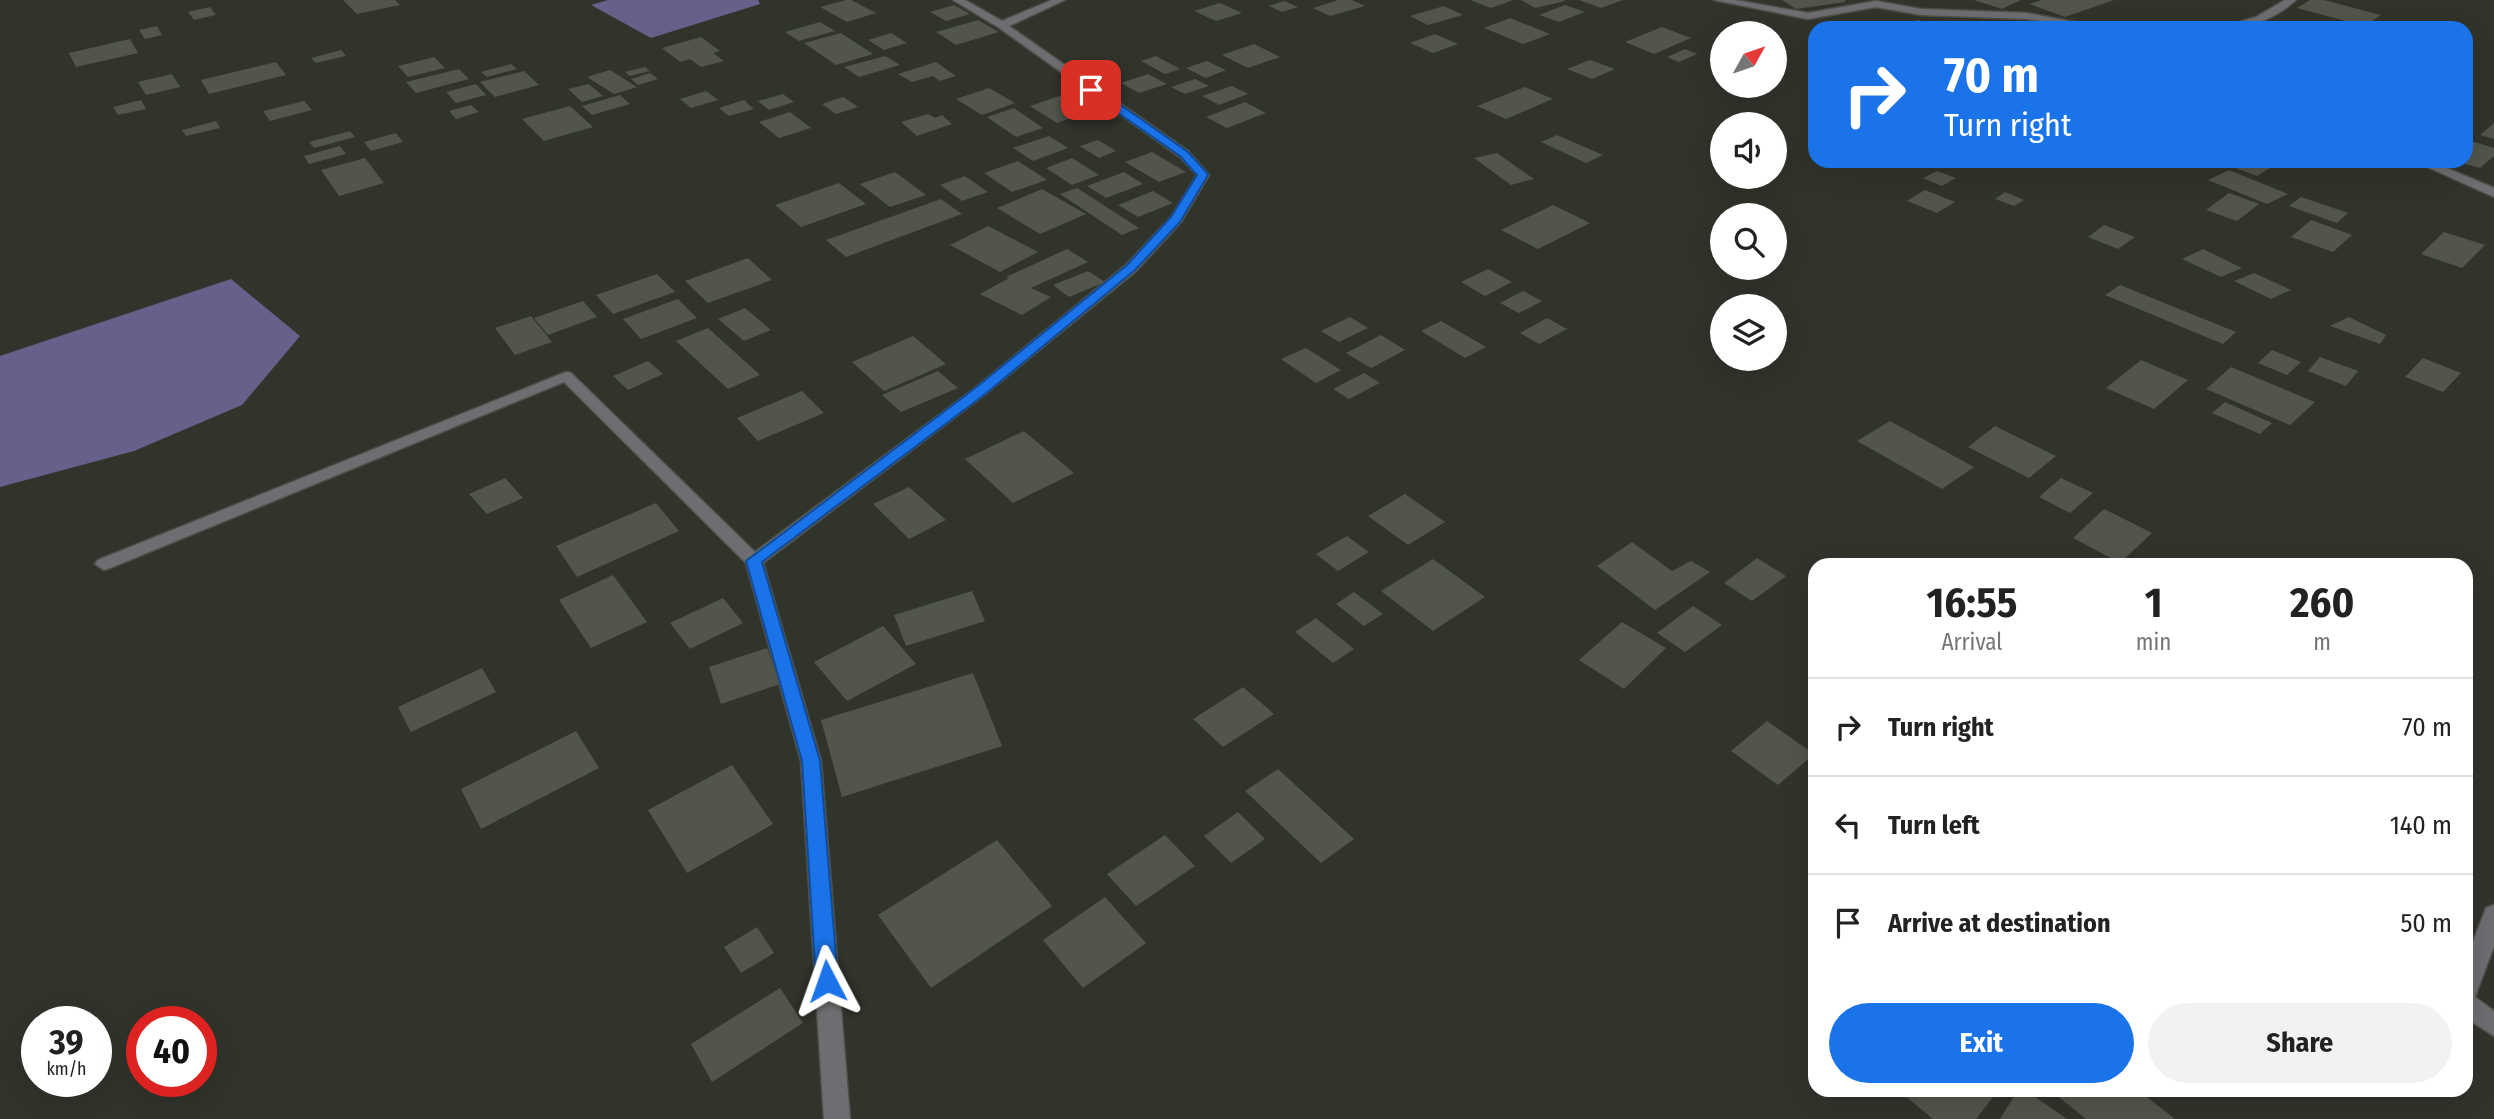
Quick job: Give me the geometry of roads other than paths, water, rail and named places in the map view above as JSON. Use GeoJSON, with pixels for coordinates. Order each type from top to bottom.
{"type":"FeatureCollection","features":[{"type":"Feature","properties":{"kind":"street"},"geometry":{"type":"LineString","coordinates":[[754,561],[979,392],[1131,268],[1176,219],[1203,175],[1184,154],[1002,25],[958,0]]}},
{"type":"Feature","properties":{"kind":"street"},"geometry":{"type":"LineString","coordinates":[[1002,25],[1060,0]]}},
{"type":"Feature","properties":{"kind":"street"},"geometry":{"type":"LineString","coordinates":[[1719,0],[1808,16],[1876,4],[1921,12],[2027,16],[2058,21]]}},
{"type":"Feature","properties":{"kind":"street"},"geometry":{"type":"LineString","coordinates":[[2255,21],[2271,15],[2291,0]]}},
{"type":"Feature","properties":{"kind":"street"},"geometry":{"type":"LineString","coordinates":[[2436,168],[2494,194]]}},
{"type":"Feature","properties":{"kind":"street"},"geometry":{"type":"LineString","coordinates":[[104,564],[566,376],[754,561],[811,761],[837,1119]]}},
{"type":"Feature","properties":{"kind":"street"},"geometry":{"type":"LineString","coordinates":[[2473,972],[2494,915]]}},
{"type":"Feature","properties":{"kind":"street"},"geometry":{"type":"LineString","coordinates":[[2473,1009],[2494,1025]]}}]}
